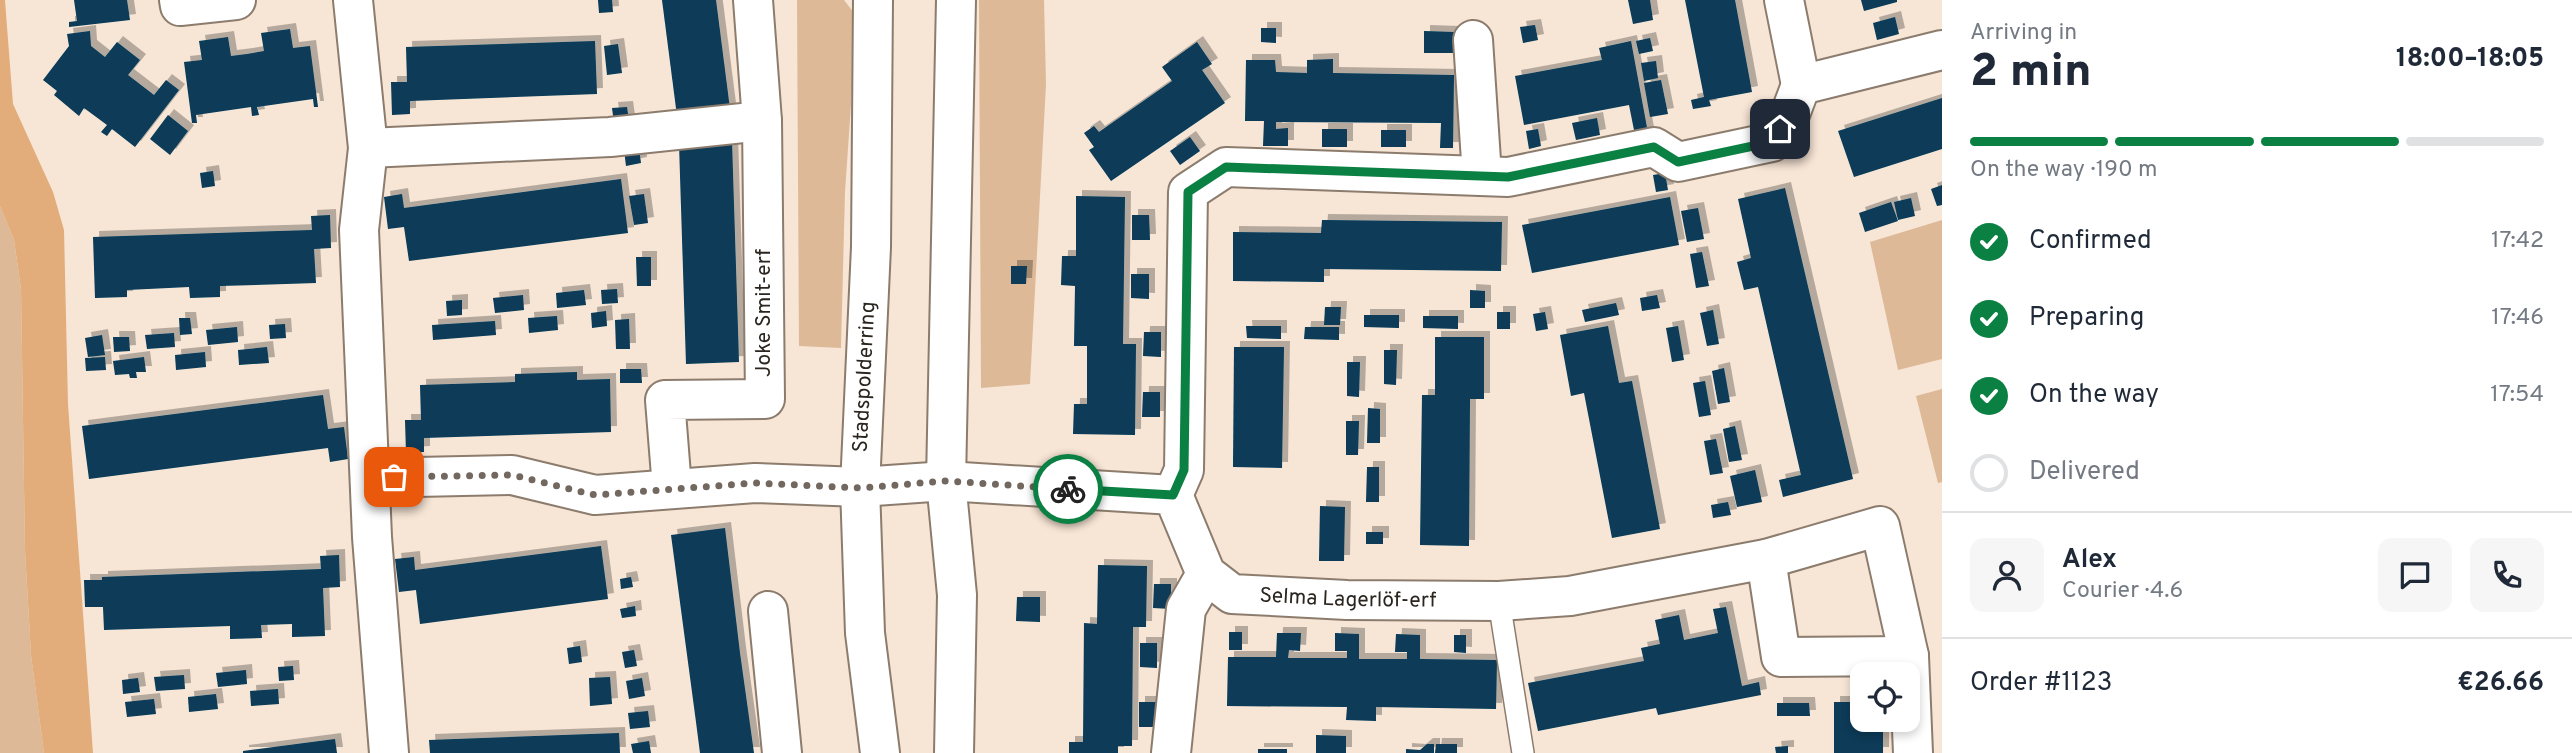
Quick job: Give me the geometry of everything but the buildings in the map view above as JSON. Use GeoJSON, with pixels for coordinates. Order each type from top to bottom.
{"type":"FeatureCollection","features":[{"type":"Feature","properties":{"kind":"street"},"geometry":{"type":"LineString","coordinates":[[179,0],[180,6],[236,0]]}},
{"type":"Feature","properties":{"kind":"street"},"geometry":{"type":"LineString","coordinates":[[354,0],[368,148],[359,230],[370,478],[389,753]]}},
{"type":"Feature","properties":{"kind":"street","name":"Joke Smit-erf"},"geometry":{"type":"LineString","coordinates":[[672,488],[665,400],[765,399],[762,121],[752,0]]}},
{"type":"Feature","properties":{"kind":"street","name":"Stadspolderring"},"geometry":{"type":"LineString","coordinates":[[873,0],[871,247],[860,488],[865,633],[880,753]]}},
{"type":"Feature","properties":{"kind":"street"},"geometry":{"type":"LineString","coordinates":[[954,753],[957,595],[946,481],[956,0]]}},
{"type":"Feature","properties":{"kind":"street"},"geometry":{"type":"LineString","coordinates":[[1171,753],[1186,609],[1206,574],[1173,495],[1184,470],[1188,192],[1226,167],[1508,177],[1654,147],[1678,162],[1772,142],[1789,117],[1801,85],[1784,0]]}},
{"type":"Feature","properties":{"kind":"street"},"geometry":{"type":"LineString","coordinates":[[1473,40],[1482,176]]}},
{"type":"Feature","properties":{"kind":"street"},"geometry":{"type":"LineString","coordinates":[[1801,85],[1942,50]]}},
{"type":"Feature","properties":{"kind":"street"},"geometry":{"type":"LineString","coordinates":[[368,148],[610,137],[762,121]]}},
{"type":"Feature","properties":{"kind":"street"},"geometry":{"type":"LineString","coordinates":[[370,478],[512,475],[595,495],[755,483],[860,488],[946,481],[1173,495]]}},
{"type":"Feature","properties":{"kind":"street","name":"Selma Lagerlöf-erf"},"geometry":{"type":"LineString","coordinates":[[1206,574],[1231,594],[1347,600],[1499,601],[1570,596],[1766,559],[1880,526],[1909,656],[1913,753]]}},
{"type":"Feature","properties":{"kind":"street"},"geometry":{"type":"LineString","coordinates":[[1766,559],[1781,657],[1909,656]]}},
{"type":"Feature","properties":{"kind":"street"},"geometry":{"type":"LineString","coordinates":[[768,611],[782,753]]}},
{"type":"Feature","properties":{"kind":"lane"},"geometry":{"type":"LineString","coordinates":[[1499,601],[1523,753]]}},
{"type":"Feature","properties":{"kind":"shaded area"},"geometry":{"type":"Polygon","coordinates":[[[0,0],[5,0],[13,104],[53,192],[64,230],[68,404],[93,753],[44,753],[31,655],[25,551],[21,289],[14,240],[0,206],[0,0]]]}},
{"type":"Feature","properties":{"kind":"shaded area"},"geometry":{"type":"Polygon","coordinates":[[[797,0],[844,0],[857,17],[845,192],[841,348],[799,346],[797,0]]]}},
{"type":"Feature","properties":{"kind":"shaded area"},"geometry":{"type":"Polygon","coordinates":[[[979,0],[1044,0],[1046,84],[1030,384],[981,388],[979,0]]]}},
{"type":"Feature","properties":{"kind":"shaded area"},"geometry":{"type":"Polygon","coordinates":[[[0,206],[14,240],[21,289],[25,551],[31,655],[44,753],[0,753],[0,206]]]}},
{"type":"Feature","properties":{"kind":"shaded area"},"geometry":{"type":"Polygon","coordinates":[[[1942,220],[1942,359],[1898,370],[1870,242],[1942,220]]]}},
{"type":"Feature","properties":{"kind":"shaded area"},"geometry":{"type":"Polygon","coordinates":[[[1942,389],[1942,482],[1938,483],[1916,396],[1942,389]]]}},
{"type":"Feature","properties":{"kind":"way so far"},"geometry":{"type":"LineString","coordinates":[[394,477],[512,475],[595,495],[755,483],[860,488],[946,481],[1068,489]]}},
{"type":"Feature","properties":{"kind":"route"},"geometry":{"type":"LineString","coordinates":[[1068,489],[1173,495],[1184,470],[1188,192],[1226,167],[1508,177],[1654,147],[1678,162],[1772,142],[1780,129]]}}]}
